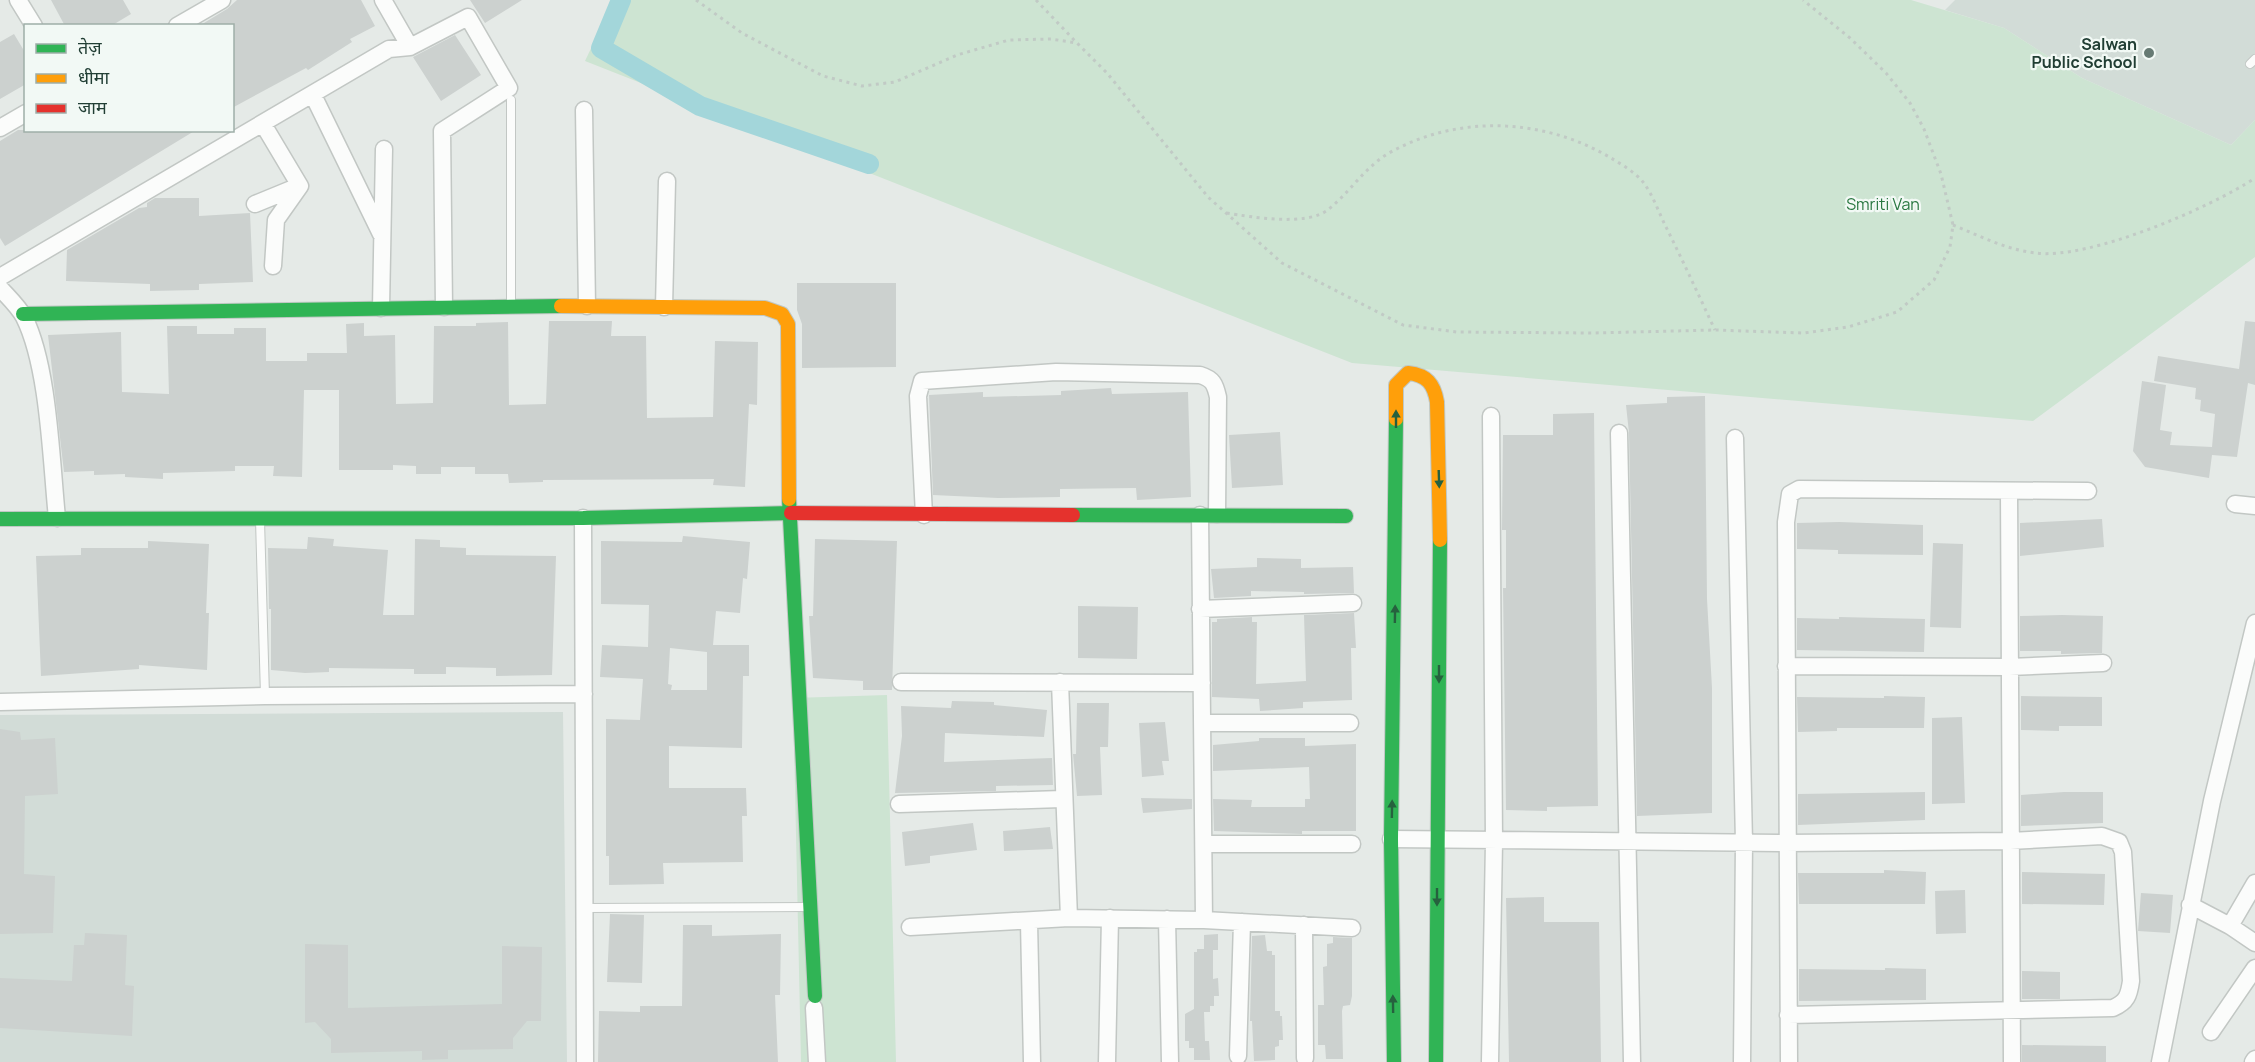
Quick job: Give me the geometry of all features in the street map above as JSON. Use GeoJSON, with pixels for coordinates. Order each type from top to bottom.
{"type":"FeatureCollection","features":[{"type":"Feature","properties":{"kind":"street"},"geometry":{"type":"LineString","coordinates":[[18,0],[33,24]]}},
{"type":"Feature","properties":{"kind":"street"},"geometry":{"type":"LineString","coordinates":[[180,24],[222,0]]}},
{"type":"Feature","properties":{"kind":"street"},"geometry":{"type":"LineString","coordinates":[[383,0],[410,47]]}},
{"type":"Feature","properties":{"kind":"street"},"geometry":{"type":"LineString","coordinates":[[0,277],[389,49],[410,47],[468,17],[509,88],[442,131],[444,307]]}},
{"type":"Feature","properties":{"kind":"street"},"geometry":{"type":"LineString","coordinates":[[313,95],[382,237]]}},
{"type":"Feature","properties":{"kind":"street"},"geometry":{"type":"LineString","coordinates":[[584,110],[587,306]]}},
{"type":"Feature","properties":{"kind":"street"},"geometry":{"type":"LineString","coordinates":[[0,128],[24,114]]}},
{"type":"Feature","properties":{"kind":"street"},"geometry":{"type":"LineString","coordinates":[[263,124],[300,186]]}},
{"type":"Feature","properties":{"kind":"street"},"geometry":{"type":"LineString","coordinates":[[381,308],[384,148]]}},
{"type":"Feature","properties":{"kind":"street"},"geometry":{"type":"LineString","coordinates":[[664,307],[667,182]]}},
{"type":"Feature","properties":{"kind":"street"},"geometry":{"type":"LineString","coordinates":[[255,204],[300,186]]}},
{"type":"Feature","properties":{"kind":"street"},"geometry":{"type":"LineString","coordinates":[[273,266],[276,220],[300,186]]}},
{"type":"Feature","properties":{"kind":"street"},"geometry":{"type":"LineString","coordinates":[[0,288],[23,314],[35,345],[41,373],[57,518]]}},
{"type":"Feature","properties":{"kind":"street"},"geometry":{"type":"LineString","coordinates":[[23,314],[587,306],[765,308],[778,310],[784,315],[788,324],[789,513],[812,907],[817,1062]]}},
{"type":"Feature","properties":{"kind":"street"},"geometry":{"type":"LineString","coordinates":[[924,515],[918,396],[922,381],[1056,372],[1200,375],[1210,378],[1216,385],[1218,397],[1200,609],[1204,920]]}},
{"type":"Feature","properties":{"kind":"street"},"geometry":{"type":"LineString","coordinates":[[1394,1062],[1391,839],[1396,385],[1408,373],[1419,373],[1430,378],[1435,387],[1437,402],[1440,507],[1436,1062]]}},
{"type":"Feature","properties":{"kind":"street"},"geometry":{"type":"LineString","coordinates":[[1490,1062],[1494,842],[1491,416]]}},
{"type":"Feature","properties":{"kind":"street"},"geometry":{"type":"LineString","coordinates":[[1619,433],[1632,1062]]}},
{"type":"Feature","properties":{"kind":"street"},"geometry":{"type":"LineString","coordinates":[[1735,438],[1744,842],[1742,1062]]}},
{"type":"Feature","properties":{"kind":"street"},"geometry":{"type":"LineString","coordinates":[[1789,1062],[1786,522],[1790,494],[1799,489],[2088,491]]}},
{"type":"Feature","properties":{"kind":"street"},"geometry":{"type":"LineString","coordinates":[[2009,491],[2012,1062]]}},
{"type":"Feature","properties":{"kind":"street"},"geometry":{"type":"LineString","coordinates":[[2235,504],[2255,506]]}},
{"type":"Feature","properties":{"kind":"street"},"geometry":{"type":"LineString","coordinates":[[0,519],[583,518],[789,513],[1346,516]]}},
{"type":"Feature","properties":{"kind":"street"},"geometry":{"type":"LineString","coordinates":[[583,518],[585,1060]]}},
{"type":"Feature","properties":{"kind":"street"},"geometry":{"type":"LineString","coordinates":[[1200,609],[1353,603]]}},
{"type":"Feature","properties":{"kind":"street"},"geometry":{"type":"LineString","coordinates":[[2160,1062],[2190,905],[2255,623]]}},
{"type":"Feature","properties":{"kind":"street"},"geometry":{"type":"LineString","coordinates":[[1786,666],[2009,667],[2103,663]]}},
{"type":"Feature","properties":{"kind":"street"},"geometry":{"type":"LineString","coordinates":[[900,682],[1202,683]]}},
{"type":"Feature","properties":{"kind":"street"},"geometry":{"type":"LineString","coordinates":[[1060,682],[1062,799],[1069,918]]}},
{"type":"Feature","properties":{"kind":"street"},"geometry":{"type":"LineString","coordinates":[[0,702],[265,696],[584,694]]}},
{"type":"Feature","properties":{"kind":"street"},"geometry":{"type":"LineString","coordinates":[[1202,723],[1350,723]]}},
{"type":"Feature","properties":{"kind":"street"},"geometry":{"type":"LineString","coordinates":[[899,804],[1062,799]]}},
{"type":"Feature","properties":{"kind":"street"},"geometry":{"type":"LineString","coordinates":[[1391,839],[1437,838],[1494,842],[1786,843],[2010,841],[2102,836],[2119,842],[2123,852],[2131,981],[2129,995],[2123,1004],[2113,1008],[1788,1015]]}},
{"type":"Feature","properties":{"kind":"street"},"geometry":{"type":"LineString","coordinates":[[1204,844],[1352,844]]}},
{"type":"Feature","properties":{"kind":"street"},"geometry":{"type":"LineString","coordinates":[[2230,926],[2255,883]]}},
{"type":"Feature","properties":{"kind":"street"},"geometry":{"type":"LineString","coordinates":[[2190,905],[2230,926],[2255,943]]}},
{"type":"Feature","properties":{"kind":"street"},"geometry":{"type":"LineString","coordinates":[[910,927],[1069,918],[1110,918],[1204,920],[1352,928]]}},
{"type":"Feature","properties":{"kind":"street"},"geometry":{"type":"LineString","coordinates":[[1107,1062],[1110,918]]}},
{"type":"Feature","properties":{"kind":"street"},"geometry":{"type":"LineString","coordinates":[[1167,919],[1170,1062]]}},
{"type":"Feature","properties":{"kind":"street"},"geometry":{"type":"LineString","coordinates":[[1029,922],[1032,1062]]}},
{"type":"Feature","properties":{"kind":"street"},"geometry":{"type":"LineString","coordinates":[[1238,1056],[1242,922]]}},
{"type":"Feature","properties":{"kind":"street"},"geometry":{"type":"LineString","coordinates":[[1304,925],[1305,1058]]}},
{"type":"Feature","properties":{"kind":"street"},"geometry":{"type":"LineString","coordinates":[[2211,1032],[2255,968]]}},
{"type":"Feature","properties":{"kind":"lane"},"geometry":{"type":"LineString","coordinates":[[511,100],[511,306]]}},
{"type":"Feature","properties":{"kind":"lane"},"geometry":{"type":"LineString","coordinates":[[260,520],[265,696]]}},
{"type":"Feature","properties":{"kind":"lane"},"geometry":{"type":"LineString","coordinates":[[585,908],[812,907]]}},
{"type":"Feature","properties":{"kind":"path"},"geometry":{"type":"LineString","coordinates":[[696,0],[742,33],[823,76],[862,86],[895,82],[957,55],[1009,40],[1051,39],[1077,43]]}},
{"type":"Feature","properties":{"kind":"path"},"geometry":{"type":"LineString","coordinates":[[1036,0],[1107,73],[1208,197],[1282,263],[1403,325],[1457,332],[1593,333],[1715,330],[1804,333],[1848,327],[1897,312],[1934,280],[1950,247],[1953,225],[1941,174],[1924,129],[1910,103],[1886,73],[1850,38],[1803,0]]}},
{"type":"Feature","properties":{"kind":"path"},"geometry":{"type":"LineString","coordinates":[[1226,212],[1269,220],[1295,219],[1328,210],[1361,176],[1387,154],[1421,137],[1465,126],[1512,126],[1555,132],[1594,148],[1643,181],[1715,330]]}},
{"type":"Feature","properties":{"kind":"path"},"geometry":{"type":"LineString","coordinates":[[1953,225],[2004,246],[2037,254],[2071,252],[2102,245],[2192,212],[2231,194],[2255,178]]}},
{"type":"Feature","properties":{"kind":"shaded area","name":"Salwan Public School"},"geometry":{"type":"Polygon","coordinates":[[[1955,0],[2255,0],[2255,120],[2231,145],[2082,78],[2004,28],[1945,10],[1955,0]]]}},
{"type":"Feature","properties":{"kind":"shaded area"},"geometry":{"type":"Polygon","coordinates":[[[563,712],[567,1062],[0,1062],[0,715],[563,712]]]}},
{"type":"Feature","properties":{"kind":"green space","name":"Smriti Van"},"geometry":{"type":"Polygon","coordinates":[[[614,0],[1911,0],[2004,28],[2082,78],[2231,145],[2255,120],[2255,257],[2033,421],[1352,363],[585,61],[614,0]]]}},
{"type":"Feature","properties":{"kind":"green space"},"geometry":{"type":"Polygon","coordinates":[[[887,695],[896,1062],[801,1062],[793,698],[887,695]]]}},
{"type":"Feature","properties":{"kind":"building"},"geometry":{"type":"Polygon","coordinates":[[[51,0],[123,0],[131,14],[114,24],[64,24],[51,0]]]}},
{"type":"Feature","properties":{"kind":"building"},"geometry":{"type":"Polygon","coordinates":[[[237,0],[361,0],[375,26],[350,39],[352,42],[308,70],[306,68],[234,107],[234,24],[202,24],[237,0]]]}},
{"type":"Feature","properties":{"kind":"building"},"geometry":{"type":"Polygon","coordinates":[[[470,0],[522,0],[485,23],[470,0]]]}},
{"type":"Feature","properties":{"kind":"building"},"geometry":{"type":"Polygon","coordinates":[[[14,34],[24,51],[24,85],[0,99],[0,42],[14,34]]]}},
{"type":"Feature","properties":{"kind":"building"},"geometry":{"type":"Polygon","coordinates":[[[455,35],[481,75],[441,101],[413,57],[455,35]]]}},
{"type":"Feature","properties":{"kind":"building"},"geometry":{"type":"Polygon","coordinates":[[[18,130],[24,130],[24,132],[193,132],[5,246],[0,238],[0,141],[18,130]]]}},
{"type":"Feature","properties":{"kind":"building"},"geometry":{"type":"Polygon","coordinates":[[[155,198],[199,198],[199,216],[250,213],[253,282],[199,284],[199,290],[150,291],[150,284],[66,281],[67,250],[139,208],[147,207],[147,203],[155,198]]]}},
{"type":"Feature","properties":{"kind":"building"},"geometry":{"type":"Polygon","coordinates":[[[797,283],[896,283],[896,367],[802,368],[802,324],[797,310],[797,283]]]}},
{"type":"Feature","properties":{"kind":"building"},"geometry":{"type":"Polygon","coordinates":[[[549,321],[612,321],[611,336],[646,336],[647,418],[713,417],[715,341],[758,342],[757,405],[749,404],[745,487],[713,485],[714,479],[543,480],[543,482],[509,483],[508,474],[475,474],[475,467],[441,467],[441,474],[416,474],[416,466],[393,465],[393,470],[339,470],[339,390],[304,390],[302,477],[273,476],[274,466],[235,466],[235,471],[163,473],[163,479],[125,477],[125,474],[94,475],[94,471],[64,472],[48,335],[121,332],[122,392],[169,394],[167,326],[197,326],[197,334],[234,334],[234,328],[266,328],[266,361],[307,361],[307,353],[347,353],[346,324],[364,323],[364,336],[395,335],[396,404],[433,403],[434,326],[476,326],[476,323],[508,322],[509,405],[546,404],[549,321]]]}},
{"type":"Feature","properties":{"kind":"building"},"geometry":{"type":"Polygon","coordinates":[[[2245,321],[2255,322],[2255,385],[2248,383],[2237,457],[2212,455],[2209,478],[2145,467],[2133,451],[2142,381],[2166,385],[2160,430],[2172,432],[2170,445],[2212,447],[2215,414],[2200,411],[2201,400],[2195,399],[2196,388],[2154,381],[2158,356],[2239,369],[2245,321]]]}},
{"type":"Feature","properties":{"kind":"building"},"geometry":{"type":"Polygon","coordinates":[[[1111,388],[1112,394],[1188,392],[1191,497],[1137,500],[1136,488],[1060,489],[1060,497],[998,498],[933,495],[929,395],[983,392],[983,397],[1061,395],[1061,391],[1111,388]]]}},
{"type":"Feature","properties":{"kind":"building"},"geometry":{"type":"Polygon","coordinates":[[[1705,396],[1707,599],[1712,688],[1712,813],[1637,816],[1629,433],[1626,405],[1667,403],[1667,397],[1705,396]]]}},
{"type":"Feature","properties":{"kind":"building"},"geometry":{"type":"Polygon","coordinates":[[[1594,413],[1598,806],[1547,807],[1547,811],[1506,810],[1503,588],[1506,588],[1506,530],[1502,530],[1503,435],[1553,435],[1553,414],[1594,413]]]}},
{"type":"Feature","properties":{"kind":"building"},"geometry":{"type":"Polygon","coordinates":[[[1280,432],[1283,485],[1232,488],[1229,435],[1280,432]]]}},
{"type":"Feature","properties":{"kind":"building"},"geometry":{"type":"Polygon","coordinates":[[[2102,519],[2104,547],[2020,556],[2020,523],[2102,519]]]}},
{"type":"Feature","properties":{"kind":"building"},"geometry":{"type":"Polygon","coordinates":[[[1797,523],[1923,525],[1923,555],[1838,554],[1838,550],[1797,549],[1797,523]]]}},
{"type":"Feature","properties":{"kind":"building"},"geometry":{"type":"Polygon","coordinates":[[[683,536],[750,542],[747,579],[743,578],[740,613],[716,611],[713,645],[749,645],[749,676],[743,676],[742,748],[669,746],[669,788],[746,788],[747,816],[742,816],[743,862],[663,863],[664,884],[609,885],[609,856],[606,856],[606,719],[640,720],[643,679],[600,677],[602,645],[648,647],[649,605],[601,604],[601,541],[682,542],[683,536]],[[670,648],[668,684],[672,685],[671,690],[707,690],[707,652],[670,648]]]}},
{"type":"Feature","properties":{"kind":"building"},"geometry":{"type":"Polygon","coordinates":[[[308,537],[334,539],[333,546],[388,550],[383,615],[414,615],[415,539],[440,540],[440,547],[466,548],[466,555],[556,556],[552,675],[496,676],[496,668],[446,667],[446,674],[414,674],[414,669],[329,668],[329,672],[305,673],[271,670],[268,548],[307,549],[308,537]]]}},
{"type":"Feature","properties":{"kind":"building"},"geometry":{"type":"Polygon","coordinates":[[[815,539],[897,541],[892,690],[863,690],[863,681],[813,678],[809,616],[813,616],[815,539]]]}},
{"type":"Feature","properties":{"kind":"building"},"geometry":{"type":"Polygon","coordinates":[[[148,541],[209,544],[206,613],[209,613],[207,670],[139,665],[139,669],[41,676],[36,556],[81,555],[81,548],[148,548],[148,541]]]}},
{"type":"Feature","properties":{"kind":"building"},"geometry":{"type":"Polygon","coordinates":[[[1933,543],[1963,544],[1961,628],[1930,627],[1933,543]]]}},
{"type":"Feature","properties":{"kind":"building"},"geometry":{"type":"Polygon","coordinates":[[[1257,558],[1301,559],[1301,568],[1353,567],[1354,593],[1304,594],[1304,592],[1251,591],[1251,596],[1214,598],[1211,569],[1257,567],[1257,558]]]}},
{"type":"Feature","properties":{"kind":"building"},"geometry":{"type":"Polygon","coordinates":[[[1078,606],[1138,607],[1137,659],[1078,658],[1078,606]]]}},
{"type":"Feature","properties":{"kind":"building"},"geometry":{"type":"Polygon","coordinates":[[[1354,613],[1356,648],[1351,648],[1352,700],[1303,702],[1303,708],[1260,711],[1259,699],[1212,697],[1212,622],[1217,622],[1217,619],[1252,617],[1252,622],[1257,622],[1256,684],[1306,681],[1304,615],[1354,613]]]}},
{"type":"Feature","properties":{"kind":"building"},"geometry":{"type":"Polygon","coordinates":[[[2020,616],[2103,616],[2102,653],[2061,654],[2061,651],[2020,651],[2020,616]]]}},
{"type":"Feature","properties":{"kind":"building"},"geometry":{"type":"Polygon","coordinates":[[[1839,617],[1925,619],[1924,652],[1797,650],[1797,618],[1839,619],[1839,617]]]}},
{"type":"Feature","properties":{"kind":"building"},"geometry":{"type":"Polygon","coordinates":[[[1884,696],[1925,697],[1924,728],[1837,728],[1837,731],[1798,732],[1797,697],[1884,698],[1884,696]]]}},
{"type":"Feature","properties":{"kind":"building"},"geometry":{"type":"Polygon","coordinates":[[[2021,696],[2102,697],[2102,726],[2059,726],[2059,731],[2021,730],[2021,696]]]}},
{"type":"Feature","properties":{"kind":"building"},"geometry":{"type":"Polygon","coordinates":[[[952,701],[994,702],[994,705],[1047,710],[1044,737],[945,733],[944,762],[1052,758],[1053,785],[996,786],[996,791],[895,793],[902,736],[901,706],[951,708],[952,701]]]}},
{"type":"Feature","properties":{"kind":"building"},"geometry":{"type":"Polygon","coordinates":[[[1077,703],[1109,703],[1108,747],[1100,747],[1102,795],[1077,796],[1073,754],[1076,754],[1077,703]]]}},
{"type":"Feature","properties":{"kind":"building"},"geometry":{"type":"Polygon","coordinates":[[[1962,717],[1965,803],[1932,804],[1932,718],[1962,717]]]}},
{"type":"Feature","properties":{"kind":"building"},"geometry":{"type":"Polygon","coordinates":[[[1165,722],[1169,761],[1162,761],[1164,775],[1142,777],[1139,723],[1165,722]]]}},
{"type":"Feature","properties":{"kind":"building"},"geometry":{"type":"Polygon","coordinates":[[[0,729],[20,732],[21,740],[55,738],[58,794],[25,796],[24,874],[55,876],[53,933],[0,934],[0,729]]]}},
{"type":"Feature","properties":{"kind":"building"},"geometry":{"type":"Polygon","coordinates":[[[1259,738],[1305,738],[1305,746],[1356,744],[1356,831],[1302,831],[1302,834],[1214,831],[1213,799],[1252,800],[1251,807],[1305,807],[1305,799],[1310,799],[1309,767],[1213,771],[1213,745],[1259,741],[1259,738]]]}},
{"type":"Feature","properties":{"kind":"building"},"geometry":{"type":"Polygon","coordinates":[[[1925,792],[1925,820],[1798,825],[1798,794],[1925,792]]]}},
{"type":"Feature","properties":{"kind":"building"},"geometry":{"type":"Polygon","coordinates":[[[2103,792],[2103,823],[2021,826],[2021,795],[2103,792]]]}},
{"type":"Feature","properties":{"kind":"building"},"geometry":{"type":"Polygon","coordinates":[[[1141,798],[1192,799],[1192,809],[1143,813],[1141,798]]]}},
{"type":"Feature","properties":{"kind":"building"},"geometry":{"type":"Polygon","coordinates":[[[973,823],[977,850],[930,856],[930,863],[905,866],[902,832],[973,823]]]}},
{"type":"Feature","properties":{"kind":"building"},"geometry":{"type":"Polygon","coordinates":[[[1050,827],[1053,849],[1004,851],[1003,831],[1050,827]]]}},
{"type":"Feature","properties":{"kind":"building"},"geometry":{"type":"Polygon","coordinates":[[[1884,870],[1926,872],[1925,904],[1799,904],[1798,873],[1884,873],[1884,870]]]}},
{"type":"Feature","properties":{"kind":"building"},"geometry":{"type":"Polygon","coordinates":[[[2022,872],[2105,874],[2104,905],[2022,904],[2022,872]]]}},
{"type":"Feature","properties":{"kind":"building"},"geometry":{"type":"Polygon","coordinates":[[[1965,890],[1966,933],[1936,934],[1935,891],[1965,890]]]}},
{"type":"Feature","properties":{"kind":"building"},"geometry":{"type":"Polygon","coordinates":[[[2141,893],[2173,895],[2170,933],[2138,931],[2141,893]]]}},
{"type":"Feature","properties":{"kind":"building"},"geometry":{"type":"Polygon","coordinates":[[[1544,897],[1544,922],[1599,922],[1601,1062],[1509,1062],[1506,898],[1544,897]]]}},
{"type":"Feature","properties":{"kind":"building"},"geometry":{"type":"Polygon","coordinates":[[[610,914],[644,915],[642,983],[607,982],[610,914]]]}},
{"type":"Feature","properties":{"kind":"building"},"geometry":{"type":"Polygon","coordinates":[[[683,925],[712,925],[712,936],[781,934],[780,995],[775,995],[778,1062],[598,1062],[599,1011],[640,1012],[640,1006],[682,1006],[683,925]]]}},
{"type":"Feature","properties":{"kind":"building"},"geometry":{"type":"Polygon","coordinates":[[[85,933],[127,935],[125,985],[134,986],[132,1036],[0,1028],[0,978],[72,981],[74,945],[84,945],[85,933]]]}},
{"type":"Feature","properties":{"kind":"building"},"geometry":{"type":"Polygon","coordinates":[[[1218,934],[1218,950],[1213,950],[1213,979],[1218,978],[1219,996],[1214,996],[1214,1006],[1210,1006],[1210,1012],[1204,1012],[1205,1041],[1209,1041],[1210,1060],[1194,1060],[1194,1048],[1189,1048],[1189,1041],[1185,1041],[1185,1014],[1194,1009],[1194,952],[1197,952],[1197,949],[1204,949],[1204,935],[1218,934]]]}},
{"type":"Feature","properties":{"kind":"building"},"geometry":{"type":"Polygon","coordinates":[[[1265,935],[1267,951],[1272,951],[1272,955],[1275,955],[1275,1011],[1280,1011],[1280,1016],[1282,1016],[1283,1040],[1279,1040],[1279,1046],[1275,1047],[1275,1060],[1254,1061],[1252,1021],[1250,1021],[1252,936],[1265,935]]]}},
{"type":"Feature","properties":{"kind":"building"},"geometry":{"type":"Polygon","coordinates":[[[1333,937],[1352,938],[1352,996],[1350,1005],[1343,1006],[1342,1011],[1343,1059],[1326,1059],[1325,1045],[1318,1045],[1318,1005],[1324,1005],[1323,967],[1327,966],[1327,944],[1333,943],[1333,937]]]}},
{"type":"Feature","properties":{"kind":"building"},"geometry":{"type":"Polygon","coordinates":[[[305,944],[348,945],[348,1008],[502,1004],[502,946],[542,947],[541,1021],[527,1021],[513,1038],[513,1049],[448,1050],[448,1059],[422,1060],[422,1051],[331,1053],[331,1039],[315,1022],[305,1023],[305,944]]]}},
{"type":"Feature","properties":{"kind":"building"},"geometry":{"type":"Polygon","coordinates":[[[1885,968],[1926,969],[1926,1000],[1799,1001],[1799,969],[1885,970],[1885,968]]]}},
{"type":"Feature","properties":{"kind":"building"},"geometry":{"type":"Polygon","coordinates":[[[2022,971],[2060,972],[2060,999],[2022,999],[2022,971]]]}},
{"type":"Feature","properties":{"kind":"building"},"geometry":{"type":"Polygon","coordinates":[[[2022,1045],[2106,1046],[2106,1062],[2022,1062],[2022,1045]]]}},
{"type":"Feature","properties":{"kind":"waterway"},"geometry":{"type":"LineString","coordinates":[[621,0],[601,48],[700,106],[869,164]]}},
{"type":"Feature","properties":{"kind":"traffic: fast"},"geometry":{"type":"LineString","coordinates":[[23,314],[561,306]]}},
{"type":"Feature","properties":{"kind":"traffic: fast"},"geometry":{"type":"LineString","coordinates":[[1394,1062],[1391,839],[1396,419]]}},
{"type":"Feature","properties":{"kind":"traffic: fast"},"geometry":{"type":"LineString","coordinates":[[789,499],[815,996]]}},
{"type":"Feature","properties":{"kind":"traffic: fast"},"geometry":{"type":"LineString","coordinates":[[0,519],[583,518],[791,513]]}},
{"type":"Feature","properties":{"kind":"traffic: fast"},"geometry":{"type":"LineString","coordinates":[[1073,515],[1346,516]]}},
{"type":"Feature","properties":{"kind":"traffic: fast"},"geometry":{"type":"LineString","coordinates":[[1436,1062],[1440,540]]}},
{"type":"Feature","properties":{"kind":"traffic: slow"},"geometry":{"type":"LineString","coordinates":[[561,306],[765,308],[782,314],[788,324],[789,499]]}},
{"type":"Feature","properties":{"kind":"traffic: slow"},"geometry":{"type":"LineString","coordinates":[[1396,419],[1396,385],[1408,373],[1425,378],[1432,385],[1437,402],[1440,540]]}},
{"type":"Feature","properties":{"kind":"traffic: jam"},"geometry":{"type":"LineString","coordinates":[[791,513],[1073,515]]}},
{"type":"Feature","properties":{"kind":"place","name":"Salwan Public School"},"geometry":{"type":"Point","coordinates":[2149,53]}}]}
